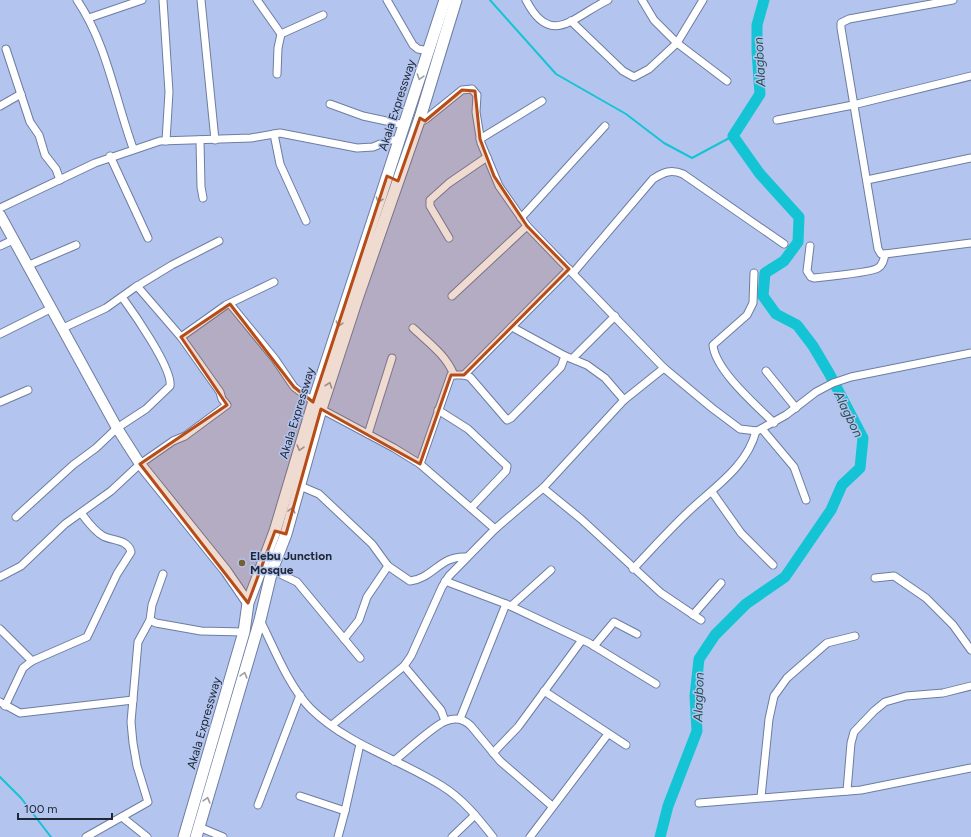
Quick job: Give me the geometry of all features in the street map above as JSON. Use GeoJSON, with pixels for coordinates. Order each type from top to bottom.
{"type":"FeatureCollection","features":[{"type":"Feature","properties":{"kind":"main road","name":"Akala Expressway"},"geometry":{"type":"LineString","coordinates":[[198,832],[260,620],[280,532],[317,406],[387,176],[445,0]]}},
{"type":"Feature","properties":{"kind":"main road","name":"Akala Expressway"},"geometry":{"type":"LineString","coordinates":[[184,837],[244,632],[248,603],[300,486],[317,406],[357,299],[420,118],[456,0]]}},
{"type":"Feature","properties":{"kind":"main road"},"geometry":{"type":"LineString","coordinates":[[387,176],[398,181]]}},
{"type":"Feature","properties":{"kind":"street"},"geometry":{"type":"LineString","coordinates":[[77,0],[89,18],[105,60],[121,116],[134,148]]}},
{"type":"Feature","properties":{"kind":"street"},"geometry":{"type":"LineString","coordinates":[[89,18],[142,0]]}},
{"type":"Feature","properties":{"kind":"street"},"geometry":{"type":"LineString","coordinates":[[163,0],[169,92],[166,141]]}},
{"type":"Feature","properties":{"kind":"street"},"geometry":{"type":"LineString","coordinates":[[201,0],[214,140]]}},
{"type":"Feature","properties":{"kind":"street"},"geometry":{"type":"LineString","coordinates":[[257,0],[281,34],[278,48],[277,74]]}},
{"type":"Feature","properties":{"kind":"street"},"geometry":{"type":"LineString","coordinates":[[387,0],[413,45],[418,49],[429,51]]}},
{"type":"Feature","properties":{"kind":"street"},"geometry":{"type":"LineString","coordinates":[[526,0],[531,10],[541,20],[549,25],[559,27],[608,0]]}},
{"type":"Feature","properties":{"kind":"street"},"geometry":{"type":"LineString","coordinates":[[642,0],[654,20],[677,43],[727,81]]}},
{"type":"Feature","properties":{"kind":"street"},"geometry":{"type":"LineString","coordinates":[[571,21],[623,71],[634,77],[649,69],[677,43],[703,0]]}},
{"type":"Feature","properties":{"kind":"street"},"geometry":{"type":"LineString","coordinates":[[953,0],[849,20],[841,23],[853,105],[878,249],[881,254],[886,254],[971,243]]}},
{"type":"Feature","properties":{"kind":"street"},"geometry":{"type":"LineString","coordinates":[[281,34],[323,14]]}},
{"type":"Feature","properties":{"kind":"street"},"geometry":{"type":"LineString","coordinates":[[6,49],[30,122],[39,135],[45,155],[56,169],[60,180]]}},
{"type":"Feature","properties":{"kind":"street"},"geometry":{"type":"LineString","coordinates":[[777,120],[853,105],[971,76]]}},
{"type":"Feature","properties":{"kind":"street"},"geometry":{"type":"LineString","coordinates":[[420,118],[424,120],[426,119],[462,90],[472,89],[477,95],[476,112],[480,139],[486,157],[499,186],[527,226],[664,368],[712,408],[740,428],[759,430],[796,408],[816,392],[833,383],[851,377],[971,353]]}},
{"type":"Feature","properties":{"kind":"street"},"geometry":{"type":"LineString","coordinates":[[0,106],[21,94]]}},
{"type":"Feature","properties":{"kind":"street"},"geometry":{"type":"LineString","coordinates":[[480,139],[542,101]]}},
{"type":"Feature","properties":{"kind":"street"},"geometry":{"type":"LineString","coordinates":[[330,104],[363,116],[405,125]]}},
{"type":"Feature","properties":{"kind":"street"},"geometry":{"type":"LineString","coordinates":[[521,218],[605,126]]}},
{"type":"Feature","properties":{"kind":"street"},"geometry":{"type":"LineString","coordinates":[[0,208],[110,156],[160,141],[251,138],[280,133],[357,148],[373,147],[390,140],[400,140]]}},
{"type":"Feature","properties":{"kind":"street"},"geometry":{"type":"LineString","coordinates":[[274,134],[280,164],[306,221]]}},
{"type":"Feature","properties":{"kind":"street"},"geometry":{"type":"LineString","coordinates":[[200,140],[201,187],[203,198]]}},
{"type":"Feature","properties":{"kind":"street"},"geometry":{"type":"LineString","coordinates":[[110,156],[148,238]]}},
{"type":"Feature","properties":{"kind":"street"},"geometry":{"type":"LineString","coordinates":[[449,238],[430,206],[430,200],[449,183],[486,157]]}},
{"type":"Feature","properties":{"kind":"street"},"geometry":{"type":"LineString","coordinates":[[867,180],[971,158]]}},
{"type":"Feature","properties":{"kind":"street"},"geometry":{"type":"LineString","coordinates":[[464,375],[571,271],[653,179],[666,172],[675,171],[683,174],[784,244]]}},
{"type":"Feature","properties":{"kind":"street"},"geometry":{"type":"LineString","coordinates":[[0,215],[50,309],[63,328],[117,428],[140,464],[226,571],[248,603]]}},
{"type":"Feature","properties":{"kind":"street"},"geometry":{"type":"LineString","coordinates":[[452,296],[527,226]]}},
{"type":"Feature","properties":{"kind":"street"},"geometry":{"type":"LineString","coordinates":[[0,246],[13,240]]}},
{"type":"Feature","properties":{"kind":"street"},"geometry":{"type":"LineString","coordinates":[[63,328],[106,308],[137,286],[172,265],[219,241]]}},
{"type":"Feature","properties":{"kind":"street"},"geometry":{"type":"LineString","coordinates":[[27,266],[76,245]]}},
{"type":"Feature","properties":{"kind":"street"},"geometry":{"type":"LineString","coordinates":[[810,246],[807,271],[811,277],[814,278],[866,272],[877,269],[883,262],[886,254]]}},
{"type":"Feature","properties":{"kind":"street"},"geometry":{"type":"LineString","coordinates":[[754,273],[751,309],[748,315],[713,345],[713,349],[714,355],[753,404],[774,422]]}},
{"type":"Feature","properties":{"kind":"street"},"geometry":{"type":"LineString","coordinates":[[181,337],[226,305],[274,282]]}},
{"type":"Feature","properties":{"kind":"street"},"geometry":{"type":"LineString","coordinates":[[0,577],[21,566],[53,534],[111,491],[140,464],[173,441],[185,436],[227,405],[222,399],[220,392],[181,337],[137,286]]}},
{"type":"Feature","properties":{"kind":"street"},"geometry":{"type":"LineString","coordinates":[[16,517],[73,464],[96,448],[117,428],[155,402],[168,390],[170,382],[150,337],[122,297]]}},
{"type":"Feature","properties":{"kind":"street"},"geometry":{"type":"LineString","coordinates":[[230,304],[275,359],[294,387],[317,406],[420,464],[495,529]]}},
{"type":"Feature","properties":{"kind":"street"},"geometry":{"type":"LineString","coordinates":[[0,334],[50,309]]}},
{"type":"Feature","properties":{"kind":"street"},"geometry":{"type":"LineString","coordinates":[[420,464],[450,377],[454,375],[464,375],[470,377],[507,420],[511,418],[569,357],[615,316]]}},
{"type":"Feature","properties":{"kind":"street"},"geometry":{"type":"LineString","coordinates":[[512,327],[587,365],[605,378],[624,400]]}},
{"type":"Feature","properties":{"kind":"street"},"geometry":{"type":"LineString","coordinates":[[413,328],[441,354],[450,365],[454,375]]}},
{"type":"Feature","properties":{"kind":"street"},"geometry":{"type":"LineString","coordinates":[[368,434],[392,358]]}},
{"type":"Feature","properties":{"kind":"street"},"geometry":{"type":"LineString","coordinates":[[332,725],[404,666],[411,656],[446,581],[466,557],[495,529],[543,488],[624,400],[664,368]]}},
{"type":"Feature","properties":{"kind":"street"},"geometry":{"type":"LineString","coordinates":[[766,371],[796,408]]}},
{"type":"Feature","properties":{"kind":"street"},"geometry":{"type":"LineString","coordinates":[[0,402],[28,390]]}},
{"type":"Feature","properties":{"kind":"street"},"geometry":{"type":"LineString","coordinates":[[438,410],[468,429],[507,466],[506,472],[471,508]]}},
{"type":"Feature","properties":{"kind":"street"},"geometry":{"type":"LineString","coordinates":[[633,569],[687,512],[723,482],[750,448],[759,430]]}},
{"type":"Feature","properties":{"kind":"street"},"geometry":{"type":"LineString","coordinates":[[759,430],[794,467],[806,500]]}},
{"type":"Feature","properties":{"kind":"street"},"geometry":{"type":"LineString","coordinates":[[300,486],[318,494],[328,502],[372,544],[388,566],[410,581],[415,580],[454,557],[466,557]]}},
{"type":"Feature","properties":{"kind":"street"},"geometry":{"type":"LineString","coordinates":[[543,488],[581,519],[633,569],[661,593],[701,620]]}},
{"type":"Feature","properties":{"kind":"street"},"geometry":{"type":"LineString","coordinates":[[712,492],[740,533],[773,565]]}},
{"type":"Feature","properties":{"kind":"street"},"geometry":{"type":"LineString","coordinates":[[81,514],[103,536],[121,541],[127,545],[131,552],[117,574],[85,639],[32,661],[23,668],[3,704],[20,713],[133,700]]}},
{"type":"Feature","properties":{"kind":"street"},"geometry":{"type":"LineString","coordinates":[[344,639],[358,620],[367,597],[388,566]]}},
{"type":"Feature","properties":{"kind":"street"},"geometry":{"type":"LineString","coordinates":[[272,570],[297,582],[360,658]]}},
{"type":"Feature","properties":{"kind":"street"},"geometry":{"type":"LineString","coordinates":[[460,719],[475,677],[508,605],[551,570]]}},
{"type":"Feature","properties":{"kind":"street"},"geometry":{"type":"LineString","coordinates":[[86,837],[146,804],[148,799],[137,766],[131,722],[138,642],[150,620],[152,605],[164,574]]}},
{"type":"Feature","properties":{"kind":"street"},"geometry":{"type":"LineString","coordinates":[[875,578],[894,576],[926,598],[953,625],[971,650]]}},
{"type":"Feature","properties":{"kind":"street"},"geometry":{"type":"LineString","coordinates":[[446,581],[508,605],[582,640],[656,684]]}},
{"type":"Feature","properties":{"kind":"street"},"geometry":{"type":"LineString","coordinates":[[693,615],[722,584]]}},
{"type":"Feature","properties":{"kind":"street"},"geometry":{"type":"LineString","coordinates":[[150,620],[201,631],[244,632]]}},
{"type":"Feature","properties":{"kind":"street"},"geometry":{"type":"LineString","coordinates":[[260,620],[284,668],[300,695],[311,709],[360,744],[442,785],[454,794],[475,815],[493,837]]}},
{"type":"Feature","properties":{"kind":"street"},"geometry":{"type":"LineString","coordinates":[[594,646],[614,622],[638,634]]}},
{"type":"Feature","properties":{"kind":"street"},"geometry":{"type":"LineString","coordinates":[[0,629],[32,661]]}},
{"type":"Feature","properties":{"kind":"street"},"geometry":{"type":"LineString","coordinates":[[761,797],[769,719],[774,696],[787,678],[828,643],[855,636]]}},
{"type":"Feature","properties":{"kind":"street"},"geometry":{"type":"LineString","coordinates":[[493,753],[518,727],[582,640]]}},
{"type":"Feature","properties":{"kind":"street"},"geometry":{"type":"LineString","coordinates":[[404,666],[441,710],[445,721]]}},
{"type":"Feature","properties":{"kind":"street"},"geometry":{"type":"LineString","coordinates":[[847,791],[851,744],[854,732],[874,710],[886,702],[906,696],[942,693],[971,686]]}},
{"type":"Feature","properties":{"kind":"street"},"geometry":{"type":"LineString","coordinates":[[544,691],[626,745]]}},
{"type":"Feature","properties":{"kind":"street"},"geometry":{"type":"LineString","coordinates":[[258,805],[300,695]]}},
{"type":"Feature","properties":{"kind":"street"},"geometry":{"type":"LineString","coordinates":[[394,761],[445,721],[460,719],[471,726],[506,768],[552,806]]}},
{"type":"Feature","properties":{"kind":"street"},"geometry":{"type":"LineString","coordinates":[[530,837],[608,734]]}},
{"type":"Feature","properties":{"kind":"street"},"geometry":{"type":"LineString","coordinates":[[338,837],[360,744]]}},
{"type":"Feature","properties":{"kind":"street"},"geometry":{"type":"LineString","coordinates":[[699,803],[861,790],[971,768]]}},
{"type":"Feature","properties":{"kind":"street"},"geometry":{"type":"LineString","coordinates":[[300,796],[345,812]]}},
{"type":"Feature","properties":{"kind":"street"},"geometry":{"type":"LineString","coordinates":[[452,837],[475,815]]}},
{"type":"Feature","properties":{"kind":"street"},"geometry":{"type":"LineString","coordinates":[[122,817],[147,837]]}},
{"type":"Feature","properties":{"kind":"street"},"geometry":{"type":"LineString","coordinates":[[198,832],[223,837]]}},
{"type":"Feature","properties":{"kind":"highlighted area"},"geometry":{"type":"Polygon","coordinates":[[[462,90],[475,91],[480,139],[494,176],[527,226],[569,269],[464,375],[451,375],[420,464],[321,409],[286,534],[275,531],[248,603],[140,464],[227,405],[181,337],[230,304],[294,387],[313,402],[387,176],[398,181],[420,118],[425,121],[462,90]]]}},
{"type":"Feature","properties":{"kind":"waterway"},"geometry":{"type":"LineString","coordinates":[[490,0],[556,74],[626,114],[664,143],[692,158],[733,136]]}},
{"type":"Feature","properties":{"kind":"waterway","name":"Alagbon"},"geometry":{"type":"LineString","coordinates":[[660,837],[668,806],[697,731],[695,696],[699,659],[715,635],[746,604],[785,577],[831,510],[842,485],[860,468],[863,438],[829,373],[813,346],[797,325],[776,314],[763,296],[765,273],[784,261],[798,242],[799,217],[760,174],[733,136],[760,94],[757,25],[764,0]]}},
{"type":"Feature","properties":{"kind":"waterway"},"geometry":{"type":"LineString","coordinates":[[0,777],[21,798],[51,837]]}},
{"type":"Feature","properties":{"kind":"place","name":"Elebu Junction Mosque"},"geometry":{"type":"Point","coordinates":[242,563]}}]}
